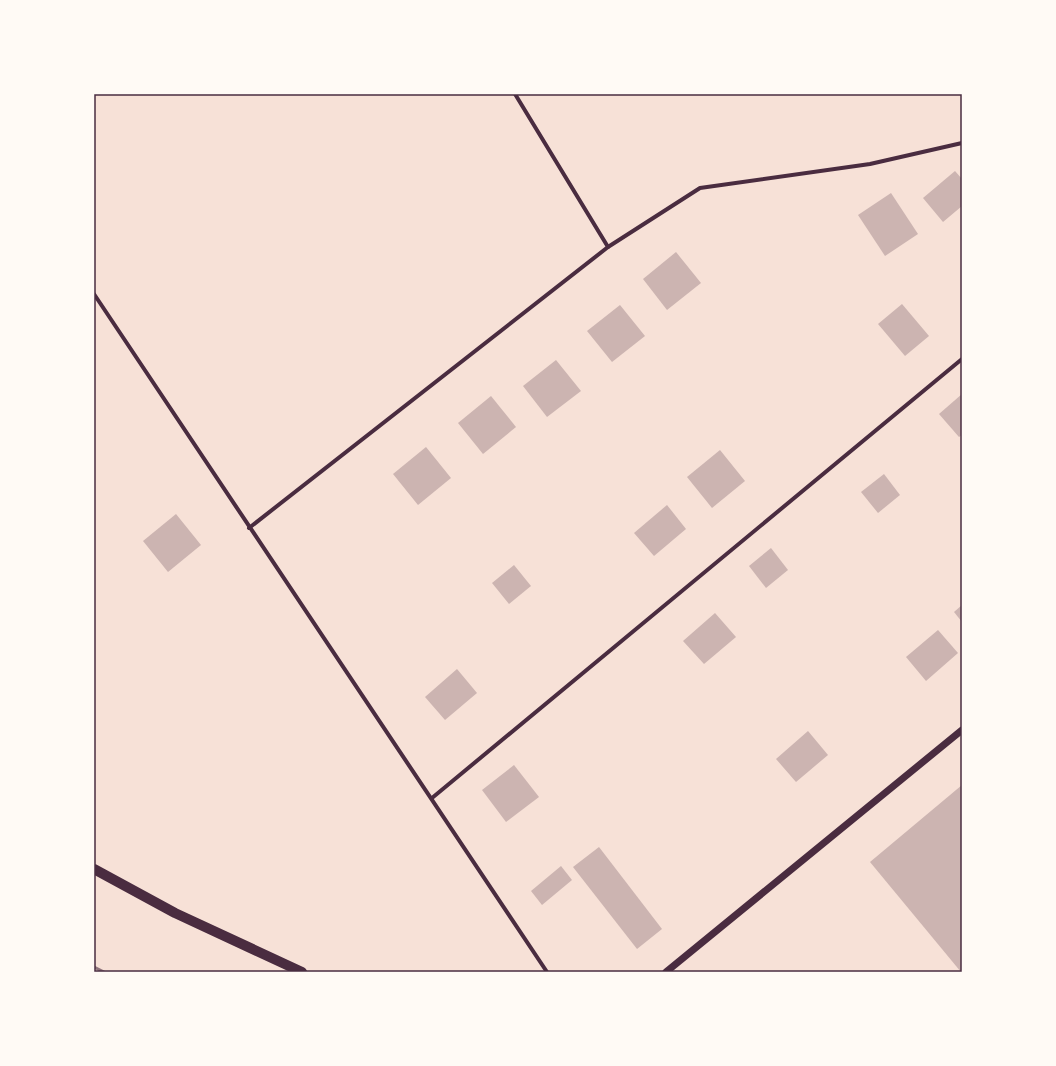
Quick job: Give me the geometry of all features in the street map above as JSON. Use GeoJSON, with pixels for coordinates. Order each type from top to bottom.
{"type":"FeatureCollection","features":[{"type":"Feature","properties":{"kind":"main road"},"geometry":{"type":"LineString","coordinates":[[94,869],[175,913],[302,972]]}},
{"type":"Feature","properties":{"kind":"street"},"geometry":{"type":"LineString","coordinates":[[515,94],[608,248]]}},
{"type":"Feature","properties":{"kind":"street"},"geometry":{"type":"LineString","coordinates":[[249,528],[608,248],[700,188],[870,164],[962,143]]}},
{"type":"Feature","properties":{"kind":"street"},"geometry":{"type":"LineString","coordinates":[[94,294],[547,972]]}},
{"type":"Feature","properties":{"kind":"street"},"geometry":{"type":"LineString","coordinates":[[432,798],[962,359]]}},
{"type":"Feature","properties":{"kind":"street"},"geometry":{"type":"LineString","coordinates":[[666,972],[962,730]]}},
{"type":"Feature","properties":{"kind":"building"},"geometry":{"type":"Polygon","coordinates":[[[955,171],[962,179],[962,206],[943,222],[923,198],[955,171]]]}},
{"type":"Feature","properties":{"kind":"building"},"geometry":{"type":"Polygon","coordinates":[[[891,193],[918,234],[885,256],[858,215],[891,193]]]}},
{"type":"Feature","properties":{"kind":"building"},"geometry":{"type":"Polygon","coordinates":[[[676,252],[701,283],[667,310],[643,279],[676,252]]]}},
{"type":"Feature","properties":{"kind":"building"},"geometry":{"type":"Polygon","coordinates":[[[902,304],[929,336],[905,356],[878,324],[902,304]]]}},
{"type":"Feature","properties":{"kind":"building"},"geometry":{"type":"Polygon","coordinates":[[[620,305],[645,336],[612,362],[587,331],[620,305]]]}},
{"type":"Feature","properties":{"kind":"building"},"geometry":{"type":"Polygon","coordinates":[[[556,360],[581,391],[547,417],[523,386],[556,360]]]}},
{"type":"Feature","properties":{"kind":"building"},"geometry":{"type":"Polygon","coordinates":[[[962,394],[962,435],[959,437],[939,414],[962,394]]]}},
{"type":"Feature","properties":{"kind":"building"},"geometry":{"type":"Polygon","coordinates":[[[491,396],[516,427],[483,454],[458,423],[491,396]]]}},
{"type":"Feature","properties":{"kind":"building"},"geometry":{"type":"Polygon","coordinates":[[[426,447],[451,478],[418,505],[393,474],[426,447]]]}},
{"type":"Feature","properties":{"kind":"building"},"geometry":{"type":"Polygon","coordinates":[[[720,450],[745,481],[712,508],[687,477],[720,450]]]}},
{"type":"Feature","properties":{"kind":"building"},"geometry":{"type":"Polygon","coordinates":[[[884,474],[900,495],[878,513],[861,492],[884,474]]]}},
{"type":"Feature","properties":{"kind":"building"},"geometry":{"type":"Polygon","coordinates":[[[667,505],[686,529],[654,556],[634,533],[667,505]]]}},
{"type":"Feature","properties":{"kind":"building"},"geometry":{"type":"Polygon","coordinates":[[[176,514],[201,545],[168,572],[143,541],[176,514]]]}},
{"type":"Feature","properties":{"kind":"building"},"geometry":{"type":"Polygon","coordinates":[[[771,548],[788,570],[766,588],[749,566],[771,548]]]}},
{"type":"Feature","properties":{"kind":"building"},"geometry":{"type":"Polygon","coordinates":[[[514,565],[531,586],[509,604],[492,583],[514,565]]]}},
{"type":"Feature","properties":{"kind":"building"},"geometry":{"type":"Polygon","coordinates":[[[962,605],[962,622],[954,612],[962,605]]]}},
{"type":"Feature","properties":{"kind":"building"},"geometry":{"type":"Polygon","coordinates":[[[715,613],[736,637],[704,664],[683,641],[715,613]]]}},
{"type":"Feature","properties":{"kind":"building"},"geometry":{"type":"Polygon","coordinates":[[[938,630],[958,653],[926,681],[906,657],[938,630]]]}},
{"type":"Feature","properties":{"kind":"building"},"geometry":{"type":"Polygon","coordinates":[[[457,669],[477,693],[445,720],[425,697],[457,669]]]}},
{"type":"Feature","properties":{"kind":"building"},"geometry":{"type":"Polygon","coordinates":[[[808,731],[828,755],[796,782],[776,759],[808,731]]]}},
{"type":"Feature","properties":{"kind":"building"},"geometry":{"type":"Polygon","coordinates":[[[514,765],[539,797],[506,822],[482,790],[514,765]]]}},
{"type":"Feature","properties":{"kind":"building"},"geometry":{"type":"Polygon","coordinates":[[[962,785],[962,972],[961,972],[870,862],[962,785]]]}},
{"type":"Feature","properties":{"kind":"building"},"geometry":{"type":"Polygon","coordinates":[[[599,847],[662,929],[637,949],[573,867],[599,847]]]}},
{"type":"Feature","properties":{"kind":"building"},"geometry":{"type":"Polygon","coordinates":[[[561,866],[572,880],[542,905],[531,891],[561,866]]]}},
{"type":"Feature","properties":{"kind":"railway"},"geometry":{"type":"LineString","coordinates":[[94,967],[104,972]]}}]}
